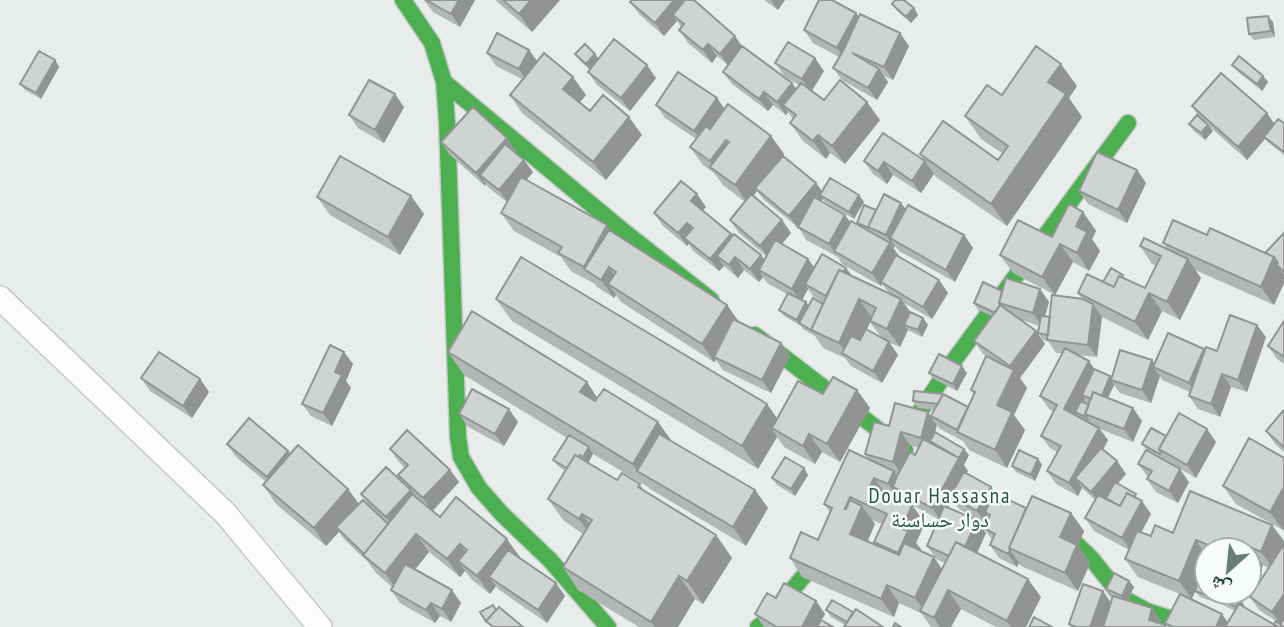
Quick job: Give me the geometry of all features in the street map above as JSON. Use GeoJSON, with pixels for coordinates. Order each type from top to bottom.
{"type":"FeatureCollection","features":[{"type":"Feature","properties":{"kind":"street"},"geometry":{"type":"LineString","coordinates":[[404,0],[432,43],[444,82],[461,457],[480,488],[502,514],[550,560],[608,627]]}},
{"type":"Feature","properties":{"kind":"street"},"geometry":{"type":"LineString","coordinates":[[444,82],[622,230],[726,312]]}},
{"type":"Feature","properties":{"kind":"street"},"geometry":{"type":"LineString","coordinates":[[894,450],[955,359],[1128,123]]}},
{"type":"Feature","properties":{"kind":"street"},"geometry":{"type":"LineString","coordinates":[[0,298],[225,513],[320,627]]}},
{"type":"Feature","properties":{"kind":"street"},"geometry":{"type":"LineString","coordinates":[[747,329],[894,450],[919,460]]}},
{"type":"Feature","properties":{"kind":"street"},"geometry":{"type":"LineString","coordinates":[[1032,513],[1065,533],[1091,558],[1123,598],[1147,611],[1197,627]]}},
{"type":"Feature","properties":{"kind":"street"},"geometry":{"type":"LineString","coordinates":[[758,627],[827,551],[841,529]]}},
{"type":"Feature","properties":{"kind":"building"},"geometry":{"type":"Polygon","coordinates":[[[426,0],[459,0],[451,14],[426,0]]]}},
{"type":"Feature","properties":{"kind":"building"},"geometry":{"type":"Polygon","coordinates":[[[503,0],[531,0],[519,14],[503,0]]]}},
{"type":"Feature","properties":{"kind":"building"},"geometry":{"type":"Polygon","coordinates":[[[674,0],[655,23],[630,2],[674,0]]]}},
{"type":"Feature","properties":{"kind":"building"},"geometry":{"type":"Polygon","coordinates":[[[685,0],[694,0],[735,36],[720,54],[708,44],[703,50],[679,30],[684,24],[673,15],[685,0]]]}},
{"type":"Feature","properties":{"kind":"building"},"geometry":{"type":"Polygon","coordinates":[[[819,0],[832,0],[856,13],[837,48],[804,30],[819,0]]]}},
{"type":"Feature","properties":{"kind":"building"},"geometry":{"type":"Polygon","coordinates":[[[895,0],[904,0],[914,8],[906,17],[892,4],[895,0]]]}},
{"type":"Feature","properties":{"kind":"building"},"geometry":{"type":"Polygon","coordinates":[[[860,14],[900,33],[884,67],[852,53],[879,69],[868,88],[833,68],[860,14]]]}},
{"type":"Feature","properties":{"kind":"building"},"geometry":{"type":"Polygon","coordinates":[[[1268,16],[1271,31],[1249,34],[1247,18],[1268,16]]]}},
{"type":"Feature","properties":{"kind":"building"},"geometry":{"type":"Polygon","coordinates":[[[497,33],[529,50],[519,69],[487,53],[497,33]]]}},
{"type":"Feature","properties":{"kind":"building"},"geometry":{"type":"Polygon","coordinates":[[[614,39],[647,65],[621,98],[588,72],[614,39]]]}},
{"type":"Feature","properties":{"kind":"building"},"geometry":{"type":"Polygon","coordinates":[[[788,42],[815,58],[802,79],[775,63],[788,42]]]}},
{"type":"Feature","properties":{"kind":"building"},"geometry":{"type":"Polygon","coordinates":[[[585,44],[595,54],[586,64],[575,54],[585,44]]]}},
{"type":"Feature","properties":{"kind":"building"},"geometry":{"type":"Polygon","coordinates":[[[742,46],[792,83],[777,102],[764,92],[759,99],[723,72],[742,46]]]}},
{"type":"Feature","properties":{"kind":"building"},"geometry":{"type":"Polygon","coordinates":[[[1036,46],[1061,64],[1048,82],[1066,94],[991,204],[920,154],[943,121],[998,160],[1008,146],[965,116],[987,85],[1002,95],[1036,46]]]}},
{"type":"Feature","properties":{"kind":"building"},"geometry":{"type":"Polygon","coordinates":[[[39,51],[55,60],[36,93],[20,84],[39,51]]]}},
{"type":"Feature","properties":{"kind":"building"},"geometry":{"type":"Polygon","coordinates":[[[544,53],[573,77],[563,89],[590,111],[603,95],[629,117],[593,162],[510,95],[544,53]]]}},
{"type":"Feature","properties":{"kind":"building"},"geometry":{"type":"Polygon","coordinates":[[[1239,56],[1263,76],[1257,84],[1232,65],[1239,56]]]}},
{"type":"Feature","properties":{"kind":"building"},"geometry":{"type":"Polygon","coordinates":[[[678,72],[717,98],[694,131],[656,105],[678,72]]]}},
{"type":"Feature","properties":{"kind":"building"},"geometry":{"type":"Polygon","coordinates":[[[1221,73],[1267,113],[1238,147],[1192,106],[1221,73]]]}},
{"type":"Feature","properties":{"kind":"building"},"geometry":{"type":"Polygon","coordinates":[[[369,80],[395,94],[375,130],[349,115],[369,80]]]}},
{"type":"Feature","properties":{"kind":"building"},"geometry":{"type":"Polygon","coordinates":[[[840,80],[867,102],[832,146],[818,135],[813,141],[790,123],[796,115],[783,105],[801,83],[824,100],[840,80]]]}},
{"type":"Feature","properties":{"kind":"building"},"geometry":{"type":"Polygon","coordinates":[[[728,104],[771,136],[735,185],[710,167],[729,142],[726,140],[710,161],[690,147],[706,126],[710,129],[728,104]]]}},
{"type":"Feature","properties":{"kind":"building"},"geometry":{"type":"Polygon","coordinates":[[[473,107],[507,138],[476,173],[441,142],[473,107]]]}},
{"type":"Feature","properties":{"kind":"building"},"geometry":{"type":"Polygon","coordinates":[[[1197,115],[1208,125],[1201,133],[1189,124],[1197,115]]]}},
{"type":"Feature","properties":{"kind":"building"},"geometry":{"type":"Polygon","coordinates":[[[1278,119],[1284,123],[1284,152],[1264,137],[1278,119]]]}},
{"type":"Feature","properties":{"kind":"building"},"geometry":{"type":"Polygon","coordinates":[[[883,133],[925,161],[912,181],[884,162],[878,171],[864,161],[883,133]]]}},
{"type":"Feature","properties":{"kind":"building"},"geometry":{"type":"Polygon","coordinates":[[[505,144],[524,160],[499,190],[480,175],[505,144]]]}},
{"type":"Feature","properties":{"kind":"building"},"geometry":{"type":"Polygon","coordinates":[[[1097,152],[1137,170],[1118,210],[1079,191],[1097,152]]]}},
{"type":"Feature","properties":{"kind":"building"},"geometry":{"type":"Polygon","coordinates":[[[340,156],[411,196],[388,237],[317,197],[340,156]]]}},
{"type":"Feature","properties":{"kind":"building"},"geometry":{"type":"Polygon","coordinates":[[[783,156],[816,183],[789,216],[755,188],[783,156]]]}},
{"type":"Feature","properties":{"kind":"building"},"geometry":{"type":"Polygon","coordinates":[[[521,177],[607,225],[584,267],[558,253],[562,247],[501,213],[521,177]]]}},
{"type":"Feature","properties":{"kind":"building"},"geometry":{"type":"Polygon","coordinates":[[[830,178],[859,195],[849,212],[820,195],[830,178]]]}},
{"type":"Feature","properties":{"kind":"building"},"geometry":{"type":"Polygon","coordinates":[[[681,181],[697,194],[691,201],[731,234],[710,259],[684,238],[693,228],[687,223],[678,233],[654,213],[681,181]]]}},
{"type":"Feature","properties":{"kind":"building"},"geometry":{"type":"Polygon","coordinates":[[[751,194],[782,220],[760,246],[730,220],[751,194]]]}},
{"type":"Feature","properties":{"kind":"building"},"geometry":{"type":"Polygon","coordinates":[[[884,194],[901,203],[886,235],[868,227],[884,194]]]}},
{"type":"Feature","properties":{"kind":"building"},"geometry":{"type":"Polygon","coordinates":[[[814,197],[845,215],[829,244],[798,227],[814,197]]]}},
{"type":"Feature","properties":{"kind":"building"},"geometry":{"type":"Polygon","coordinates":[[[1069,204],[1083,212],[1076,226],[1087,232],[1077,253],[1060,244],[1042,277],[1000,255],[1018,220],[1052,237],[1069,204]]]}},
{"type":"Feature","properties":{"kind":"building"},"geometry":{"type":"Polygon","coordinates":[[[864,205],[876,210],[869,228],[857,223],[864,205]]]}},
{"type":"Feature","properties":{"kind":"building"},"geometry":{"type":"Polygon","coordinates":[[[908,205],[964,235],[946,270],[890,238],[908,205]]]}},
{"type":"Feature","properties":{"kind":"building"},"geometry":{"type":"Polygon","coordinates":[[[1173,220],[1207,235],[1210,228],[1274,257],[1261,287],[1163,243],[1173,220]]]}},
{"type":"Feature","properties":{"kind":"building"},"geometry":{"type":"Polygon","coordinates":[[[851,221],[890,243],[872,273],[834,251],[851,221]]]}},
{"type":"Feature","properties":{"kind":"building"},"geometry":{"type":"Polygon","coordinates":[[[609,230],[727,305],[702,344],[608,284],[616,272],[609,267],[601,280],[584,269],[609,230]]]}},
{"type":"Feature","properties":{"kind":"building"},"geometry":{"type":"Polygon","coordinates":[[[1284,233],[1284,272],[1274,257],[1265,253],[1284,233]]]}},
{"type":"Feature","properties":{"kind":"building"},"geometry":{"type":"Polygon","coordinates":[[[734,234],[761,255],[750,269],[735,257],[729,265],[717,256],[734,234]]]}},
{"type":"Feature","properties":{"kind":"building"},"geometry":{"type":"Polygon","coordinates":[[[1144,238],[1188,259],[1167,302],[1149,293],[1135,322],[1078,293],[1087,274],[1114,287],[1119,276],[1145,288],[1161,256],[1140,246],[1144,238]]]}},
{"type":"Feature","properties":{"kind":"building"},"geometry":{"type":"Polygon","coordinates":[[[775,240],[808,259],[792,289],[759,270],[775,240]]]}},
{"type":"Feature","properties":{"kind":"building"},"geometry":{"type":"Polygon","coordinates":[[[822,254],[846,268],[843,272],[839,270],[826,296],[805,284],[822,254]]]}},
{"type":"Feature","properties":{"kind":"building"},"geometry":{"type":"Polygon","coordinates":[[[896,255],[939,280],[923,307],[881,282],[896,255]]]}},
{"type":"Feature","properties":{"kind":"building"},"geometry":{"type":"Polygon","coordinates":[[[521,257],[767,404],[742,446],[496,299],[521,257]]]}},
{"type":"Feature","properties":{"kind":"building"},"geometry":{"type":"Polygon","coordinates":[[[1111,268],[1123,275],[1119,276],[1114,287],[1103,282],[1111,268]]]}},
{"type":"Feature","properties":{"kind":"building"},"geometry":{"type":"Polygon","coordinates":[[[839,270],[901,299],[887,329],[870,321],[876,308],[859,299],[839,343],[811,330],[839,270]]]}},
{"type":"Feature","properties":{"kind":"building"},"geometry":{"type":"Polygon","coordinates":[[[1006,278],[1040,289],[1033,313],[999,303],[1006,278]]]}},
{"type":"Feature","properties":{"kind":"building"},"geometry":{"type":"Polygon","coordinates":[[[983,282],[1002,291],[1000,305],[995,313],[974,303],[983,282]]]}},
{"type":"Feature","properties":{"kind":"building"},"geometry":{"type":"Polygon","coordinates":[[[788,293],[806,302],[797,320],[779,310],[788,293]]]}},
{"type":"Feature","properties":{"kind":"building"},"geometry":{"type":"Polygon","coordinates":[[[1052,295],[1083,299],[1093,304],[1088,345],[1047,340],[1052,295]]]}},
{"type":"Feature","properties":{"kind":"building"},"geometry":{"type":"Polygon","coordinates":[[[813,298],[823,304],[811,330],[799,323],[813,298]]]}},
{"type":"Feature","properties":{"kind":"building"},"geometry":{"type":"Polygon","coordinates":[[[1000,305],[1036,331],[1010,366],[974,341],[1000,305]]]}},
{"type":"Feature","properties":{"kind":"building"},"geometry":{"type":"Polygon","coordinates":[[[472,311],[587,382],[580,392],[595,401],[604,389],[658,422],[633,464],[448,352],[472,311]]]}},
{"type":"Feature","properties":{"kind":"building"},"geometry":{"type":"Polygon","coordinates":[[[910,312],[923,318],[918,330],[904,325],[910,312]]]}},
{"type":"Feature","properties":{"kind":"building"},"geometry":{"type":"Polygon","coordinates":[[[1230,315],[1257,325],[1238,380],[1222,374],[1211,404],[1189,396],[1206,347],[1217,351],[1230,315]]]}},
{"type":"Feature","properties":{"kind":"building"},"geometry":{"type":"Polygon","coordinates":[[[1041,316],[1050,317],[1048,335],[1038,333],[1041,316]]]}},
{"type":"Feature","properties":{"kind":"building"},"geometry":{"type":"Polygon","coordinates":[[[733,319],[781,343],[762,380],[714,357],[733,319]]]}},
{"type":"Feature","properties":{"kind":"building"},"geometry":{"type":"Polygon","coordinates":[[[1284,321],[1284,357],[1268,346],[1284,321]]]}},
{"type":"Feature","properties":{"kind":"building"},"geometry":{"type":"Polygon","coordinates":[[[866,329],[889,342],[873,371],[842,353],[851,336],[860,340],[866,329]]]}},
{"type":"Feature","properties":{"kind":"building"},"geometry":{"type":"Polygon","coordinates":[[[1168,333],[1204,349],[1189,383],[1153,367],[1168,333]]]}},
{"type":"Feature","properties":{"kind":"building"},"geometry":{"type":"Polygon","coordinates":[[[330,345],[344,352],[335,372],[342,375],[323,413],[302,404],[330,345]]]}},
{"type":"Feature","properties":{"kind":"building"},"geometry":{"type":"Polygon","coordinates":[[[1065,348],[1089,361],[1064,409],[1099,428],[1069,483],[1047,471],[1061,446],[1041,436],[1057,405],[1040,396],[1065,348]]]}},
{"type":"Feature","properties":{"kind":"building"},"geometry":{"type":"Polygon","coordinates":[[[1120,350],[1152,360],[1142,390],[1111,380],[1120,350]]]}},
{"type":"Feature","properties":{"kind":"building"},"geometry":{"type":"Polygon","coordinates":[[[159,352],[200,379],[183,406],[141,378],[159,352]]]}},
{"type":"Feature","properties":{"kind":"building"},"geometry":{"type":"Polygon","coordinates":[[[939,354],[962,366],[953,384],[929,373],[939,354]]]}},
{"type":"Feature","properties":{"kind":"building"},"geometry":{"type":"Polygon","coordinates":[[[986,356],[1014,370],[997,405],[1012,412],[995,450],[957,432],[975,392],[971,390],[986,356]]]}},
{"type":"Feature","properties":{"kind":"building"},"geometry":{"type":"Polygon","coordinates":[[[1094,369],[1110,376],[1102,396],[1093,392],[1091,399],[1082,395],[1094,369]]]}},
{"type":"Feature","properties":{"kind":"building"},"geometry":{"type":"Polygon","coordinates":[[[833,377],[857,390],[827,444],[809,434],[803,446],[772,428],[798,381],[823,394],[833,377]]]}},
{"type":"Feature","properties":{"kind":"building"},"geometry":{"type":"Polygon","coordinates":[[[472,389],[509,409],[495,434],[459,414],[472,389]]]}},
{"type":"Feature","properties":{"kind":"building"},"geometry":{"type":"Polygon","coordinates":[[[914,391],[943,394],[938,404],[913,401],[914,391]]]}},
{"type":"Feature","properties":{"kind":"building"},"geometry":{"type":"Polygon","coordinates":[[[1093,392],[1133,408],[1124,429],[1085,414],[1093,392]]]}},
{"type":"Feature","properties":{"kind":"building"},"geometry":{"type":"Polygon","coordinates":[[[943,394],[968,407],[957,430],[931,416],[943,394]]]}},
{"type":"Feature","properties":{"kind":"building"},"geometry":{"type":"Polygon","coordinates":[[[1081,401],[1089,405],[1085,414],[1087,418],[1075,412],[1081,401]]]}},
{"type":"Feature","properties":{"kind":"building"},"geometry":{"type":"Polygon","coordinates":[[[895,403],[928,412],[921,438],[901,432],[893,462],[865,454],[874,422],[889,426],[895,403]]]}},
{"type":"Feature","properties":{"kind":"building"},"geometry":{"type":"Polygon","coordinates":[[[1284,411],[1284,447],[1266,431],[1284,411]]]}},
{"type":"Feature","properties":{"kind":"building"},"geometry":{"type":"Polygon","coordinates":[[[1179,413],[1207,429],[1187,465],[1159,449],[1179,413]]]}},
{"type":"Feature","properties":{"kind":"building"},"geometry":{"type":"Polygon","coordinates":[[[249,418],[288,451],[267,477],[227,444],[249,418]]]}},
{"type":"Feature","properties":{"kind":"building"},"geometry":{"type":"Polygon","coordinates":[[[1151,428],[1166,436],[1159,449],[1160,454],[1142,444],[1151,428]]]}},
{"type":"Feature","properties":{"kind":"building"},"geometry":{"type":"Polygon","coordinates":[[[407,430],[450,470],[423,498],[398,475],[408,465],[390,449],[407,430]]]}},
{"type":"Feature","properties":{"kind":"building"},"geometry":{"type":"Polygon","coordinates":[[[935,432],[964,449],[959,458],[930,441],[935,432]]]}},
{"type":"Feature","properties":{"kind":"building"},"geometry":{"type":"Polygon","coordinates":[[[659,434],[755,490],[733,527],[637,471],[659,434]]]}},
{"type":"Feature","properties":{"kind":"building"},"geometry":{"type":"Polygon","coordinates":[[[569,435],[589,447],[583,457],[575,455],[567,468],[553,460],[569,435]]]}},
{"type":"Feature","properties":{"kind":"building"},"geometry":{"type":"Polygon","coordinates":[[[1249,438],[1284,458],[1284,487],[1270,512],[1223,486],[1249,438]]]}},
{"type":"Feature","properties":{"kind":"building"},"geometry":{"type":"Polygon","coordinates":[[[923,439],[959,458],[932,508],[893,487],[910,452],[915,455],[923,439]]]}},
{"type":"Feature","properties":{"kind":"building"},"geometry":{"type":"Polygon","coordinates":[[[298,445],[348,489],[314,528],[263,485],[298,445]]]}},
{"type":"Feature","properties":{"kind":"building"},"geometry":{"type":"Polygon","coordinates":[[[1101,448],[1117,461],[1091,492],[1075,478],[1101,448]]]}},
{"type":"Feature","properties":{"kind":"building"},"geometry":{"type":"Polygon","coordinates":[[[849,450],[894,471],[888,484],[874,478],[870,486],[912,505],[902,529],[908,531],[898,553],[874,542],[887,514],[850,497],[845,509],[850,500],[862,506],[850,534],[899,555],[904,543],[934,557],[915,598],[887,585],[881,599],[790,558],[801,532],[818,540],[832,508],[824,504],[849,450]]]}},
{"type":"Feature","properties":{"kind":"building"},"geometry":{"type":"Polygon","coordinates":[[[1019,450],[1038,459],[1031,475],[1012,466],[1019,450]]]}},
{"type":"Feature","properties":{"kind":"building"},"geometry":{"type":"Polygon","coordinates":[[[1146,450],[1180,469],[1169,491],[1147,479],[1152,471],[1138,464],[1146,450]]]}},
{"type":"Feature","properties":{"kind":"building"},"geometry":{"type":"Polygon","coordinates":[[[575,455],[617,480],[622,473],[640,484],[638,487],[716,535],[687,581],[679,576],[651,622],[563,567],[592,520],[582,514],[579,519],[548,499],[575,455]]]}},
{"type":"Feature","properties":{"kind":"building"},"geometry":{"type":"Polygon","coordinates":[[[785,457],[804,468],[791,489],[772,478],[785,457]]]}},
{"type":"Feature","properties":{"kind":"building"},"geometry":{"type":"Polygon","coordinates":[[[386,467],[411,490],[386,517],[361,494],[386,467]]]}},
{"type":"Feature","properties":{"kind":"building"},"geometry":{"type":"Polygon","coordinates":[[[964,472],[991,487],[977,511],[950,496],[964,472]]]}},
{"type":"Feature","properties":{"kind":"building"},"geometry":{"type":"Polygon","coordinates":[[[1115,482],[1136,494],[1134,497],[1127,493],[1120,506],[1106,498],[1115,482]]]}},
{"type":"Feature","properties":{"kind":"building"},"geometry":{"type":"Polygon","coordinates":[[[1190,491],[1272,525],[1263,547],[1263,536],[1193,536],[1193,547],[1179,581],[1125,559],[1137,531],[1151,536],[1155,525],[1173,533],[1190,491]]]}},
{"type":"Feature","properties":{"kind":"building"},"geometry":{"type":"Polygon","coordinates":[[[994,493],[1026,508],[1008,554],[990,545],[995,534],[984,528],[990,515],[985,512],[994,493]]]}},
{"type":"Feature","properties":{"kind":"building"},"geometry":{"type":"Polygon","coordinates":[[[1127,493],[1142,501],[1122,538],[1085,518],[1098,495],[1120,506],[1127,493]]]}},
{"type":"Feature","properties":{"kind":"building"},"geometry":{"type":"Polygon","coordinates":[[[412,494],[440,517],[456,497],[507,539],[477,576],[458,561],[467,550],[460,544],[447,559],[416,534],[385,573],[363,555],[412,494]]]}},
{"type":"Feature","properties":{"kind":"building"},"geometry":{"type":"Polygon","coordinates":[[[1032,496],[1071,513],[1060,537],[1077,545],[1065,573],[1009,548],[1032,496]]]}},
{"type":"Feature","properties":{"kind":"building"},"geometry":{"type":"Polygon","coordinates":[[[363,500],[388,524],[364,554],[336,527],[363,500]]]}},
{"type":"Feature","properties":{"kind":"building"},"geometry":{"type":"Polygon","coordinates":[[[944,506],[977,520],[965,547],[956,542],[949,556],[927,546],[944,506]]]}},
{"type":"Feature","properties":{"kind":"building"},"geometry":{"type":"Polygon","coordinates":[[[956,542],[1028,579],[1007,621],[948,590],[934,618],[920,611],[956,542]]]}},
{"type":"Feature","properties":{"kind":"building"},"geometry":{"type":"Polygon","coordinates":[[[1284,544],[1284,594],[1272,612],[1263,606],[1263,577],[1284,544]]]}},
{"type":"Feature","properties":{"kind":"building"},"geometry":{"type":"Polygon","coordinates":[[[508,550],[556,583],[538,610],[489,577],[508,550]]]}},
{"type":"Feature","properties":{"kind":"building"},"geometry":{"type":"Polygon","coordinates":[[[405,564],[452,590],[442,609],[431,603],[426,610],[391,590],[405,564]]]}},
{"type":"Feature","properties":{"kind":"building"},"geometry":{"type":"Polygon","coordinates":[[[1114,573],[1129,581],[1122,596],[1106,589],[1114,573]]]}},
{"type":"Feature","properties":{"kind":"building"},"geometry":{"type":"Polygon","coordinates":[[[784,583],[816,601],[802,627],[777,627],[755,614],[767,593],[776,598],[784,583]]]}},
{"type":"Feature","properties":{"kind":"building"},"geometry":{"type":"Polygon","coordinates":[[[1083,584],[1103,591],[1090,627],[1076,627],[1069,624],[1083,584]]]}},
{"type":"Feature","properties":{"kind":"building"},"geometry":{"type":"Polygon","coordinates":[[[1180,594],[1193,600],[1193,606],[1205,606],[1222,614],[1216,627],[1173,627],[1165,623],[1180,594]]]}},
{"type":"Feature","properties":{"kind":"building"},"geometry":{"type":"Polygon","coordinates":[[[1113,596],[1152,608],[1149,620],[1165,627],[1103,627],[1113,596]]]}},
{"type":"Feature","properties":{"kind":"building"},"geometry":{"type":"Polygon","coordinates":[[[832,600],[853,612],[847,622],[826,610],[832,600]]]}},
{"type":"Feature","properties":{"kind":"building"},"geometry":{"type":"Polygon","coordinates":[[[493,605],[496,610],[487,623],[480,612],[493,605]]]}},
{"type":"Feature","properties":{"kind":"building"},"geometry":{"type":"Polygon","coordinates":[[[1238,606],[1242,606],[1278,627],[1225,627],[1238,606]]]}},
{"type":"Feature","properties":{"kind":"building"},"geometry":{"type":"Polygon","coordinates":[[[499,607],[523,627],[493,627],[486,621],[499,607]]]}},
{"type":"Feature","properties":{"kind":"building"},"geometry":{"type":"Polygon","coordinates":[[[856,609],[883,627],[844,627],[856,609]]]}},
{"type":"Feature","properties":{"kind":"building"},"geometry":{"type":"Polygon","coordinates":[[[1034,617],[1052,627],[1029,627],[1034,617]]]}},
{"type":"Feature","properties":{"kind":"building"},"geometry":{"type":"Polygon","coordinates":[[[821,620],[833,627],[817,627],[821,620]]]}},
{"type":"Feature","properties":{"kind":"traffic: fast"},"geometry":{"type":"LineString","coordinates":[[403,0],[432,43],[444,82],[461,457],[479,488],[550,560],[608,627]]}},
{"type":"Feature","properties":{"kind":"traffic: fast"},"geometry":{"type":"LineString","coordinates":[[444,82],[711,300]]}},
{"type":"Feature","properties":{"kind":"traffic: fast"},"geometry":{"type":"LineString","coordinates":[[897,446],[955,359],[1128,123]]}},
{"type":"Feature","properties":{"kind":"traffic: fast"},"geometry":{"type":"LineString","coordinates":[[755,335],[905,450]]}},
{"type":"Feature","properties":{"kind":"traffic: fast"},"geometry":{"type":"LineString","coordinates":[[1044,520],[1065,533],[1091,558],[1123,598],[1147,611],[1197,627]]}},
{"type":"Feature","properties":{"kind":"traffic: fast"},"geometry":{"type":"LineString","coordinates":[[758,627],[831,544]]}},
{"type":"Feature","properties":{"kind":"district","name":"Douar Hassasna دوار حساسنة"},"geometry":{"type":"Point","coordinates":[940,508]}}]}
